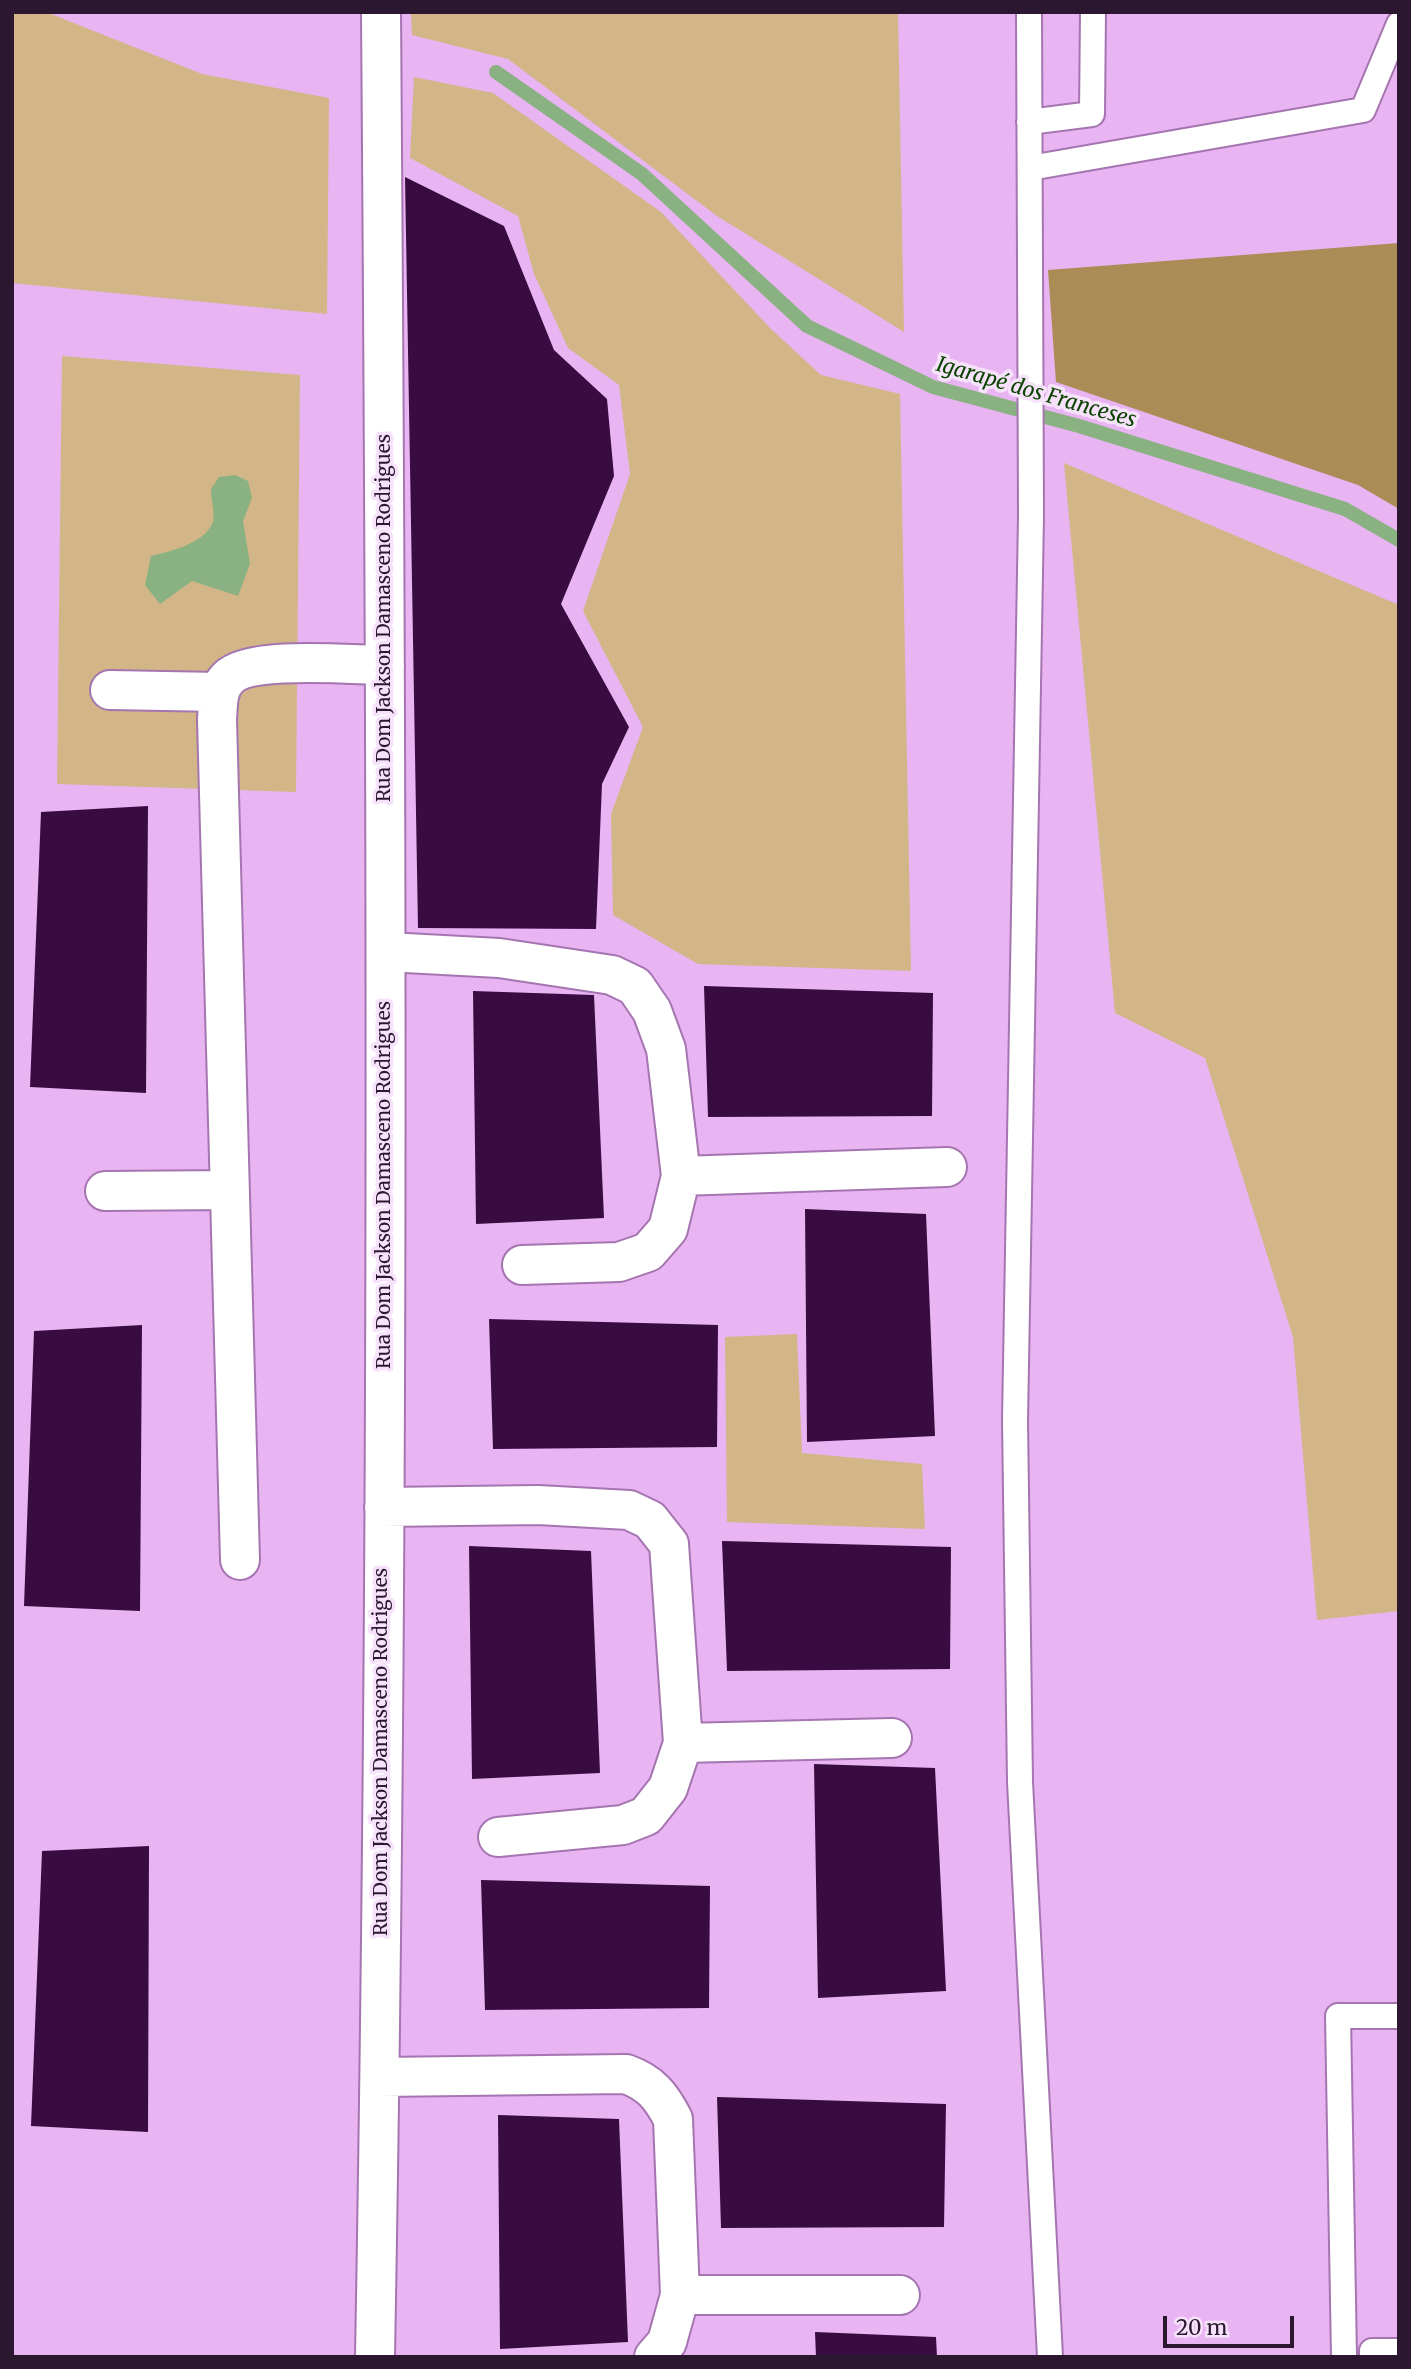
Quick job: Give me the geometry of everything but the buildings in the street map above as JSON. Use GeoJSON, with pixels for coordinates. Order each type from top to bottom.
{"type":"FeatureCollection","features":[{"type":"Feature","properties":{"kind":"street","name":"Rua Dom Jackson Damasceno Rodrigues"},"geometry":{"type":"LineString","coordinates":[[375,2357],[380,2077],[387,952],[381,12]]}},
{"type":"Feature","properties":{"kind":"street"},"geometry":{"type":"LineString","coordinates":[[240,1560],[217,719],[219,692],[229,677],[260,664],[385,665]]}},
{"type":"Feature","properties":{"kind":"street"},"geometry":{"type":"LineString","coordinates":[[110,690],[219,692]]}},
{"type":"Feature","properties":{"kind":"street"},"geometry":{"type":"LineString","coordinates":[[387,952],[499,958],[612,975],[635,986],[652,1011],[666,1049],[681,1176],[668,1228],[648,1252],[619,1262],[522,1265]]}},
{"type":"Feature","properties":{"kind":"street"},"geometry":{"type":"LineString","coordinates":[[681,1176],[947,1167]]}},
{"type":"Feature","properties":{"kind":"street"},"geometry":{"type":"LineString","coordinates":[[106,1191],[229,1190]]}},
{"type":"Feature","properties":{"kind":"street"},"geometry":{"type":"LineString","coordinates":[[384,1507],[538,1505],[629,1510],[650,1520],[669,1544],[682,1742],[668,1788],[646,1816],[623,1825],[498,1837]]}},
{"type":"Feature","properties":{"kind":"street"},"geometry":{"type":"LineString","coordinates":[[682,1742],[892,1738]]}},
{"type":"Feature","properties":{"kind":"street"},"geometry":{"type":"LineString","coordinates":[[380,2077],[626,2074],[644,2081],[662,2096],[673,2119],[680,2295],[667,2343],[654,2357]]}},
{"type":"Feature","properties":{"kind":"street"},"geometry":{"type":"LineString","coordinates":[[680,2295],[900,2295]]}},
{"type":"Feature","properties":{"kind":"lane"},"geometry":{"type":"LineString","coordinates":[[1029,12],[1031,516],[1015,1420],[1020,1782],[1050,2357]]}},
{"type":"Feature","properties":{"kind":"lane"},"geometry":{"type":"LineString","coordinates":[[1029,122],[1093,114],[1093,12]]}},
{"type":"Feature","properties":{"kind":"lane"},"geometry":{"type":"LineString","coordinates":[[1030,168],[1363,110],[1399,24]]}},
{"type":"Feature","properties":{"kind":"lane"},"geometry":{"type":"LineString","coordinates":[[1344,2357],[1338,2016],[1399,2016]]}},
{"type":"Feature","properties":{"kind":"lane"},"geometry":{"type":"LineString","coordinates":[[1372,2357],[1371,2351],[1399,2351]]}},
{"type":"Feature","properties":{"kind":"shaded area"},"geometry":{"type":"Polygon","coordinates":[[[12,12],[46,12],[202,74],[329,98],[327,314],[12,283],[12,12]]]}},
{"type":"Feature","properties":{"kind":"shaded area"},"geometry":{"type":"Polygon","coordinates":[[[411,12],[898,12],[904,332],[717,216],[508,59],[412,35],[411,12]]]}},
{"type":"Feature","properties":{"kind":"shaded area"},"geometry":{"type":"Polygon","coordinates":[[[414,77],[493,93],[661,212],[771,329],[821,375],[900,394],[911,971],[698,964],[613,915],[611,814],[643,727],[583,611],[630,474],[619,385],[568,348],[534,274],[518,216],[410,158],[414,77]]]}},
{"type":"Feature","properties":{"kind":"shaded area"},"geometry":{"type":"Polygon","coordinates":[[[1399,243],[1399,509],[1358,485],[1056,382],[1048,270],[1399,243]]]}},
{"type":"Feature","properties":{"kind":"shaded area"},"geometry":{"type":"Polygon","coordinates":[[[62,356],[300,375],[296,792],[57,784],[62,356]]]}},
{"type":"Feature","properties":{"kind":"shaded area"},"geometry":{"type":"Polygon","coordinates":[[[1064,463],[1399,605],[1399,1611],[1317,1620],[1293,1337],[1205,1058],[1115,1013],[1064,463]]]}},
{"type":"Feature","properties":{"kind":"shaded area"},"geometry":{"type":"Polygon","coordinates":[[[235,475],[248,481],[252,498],[243,521],[250,564],[238,596],[192,581],[160,604],[145,585],[151,556],[195,541],[209,530],[214,515],[211,489],[219,477],[235,475]]]}},
{"type":"Feature","properties":{"kind":"shaded area"},"geometry":{"type":"Polygon","coordinates":[[[797,1334],[802,1453],[922,1464],[925,1529],[727,1522],[725,1337],[797,1334]]]}},
{"type":"Feature","properties":{"kind":"waterway","name":"Igarapé dos Franceses"},"geometry":{"type":"LineString","coordinates":[[496,72],[642,174],[807,326],[933,387],[1079,426],[1345,509],[1399,540]]}}]}
